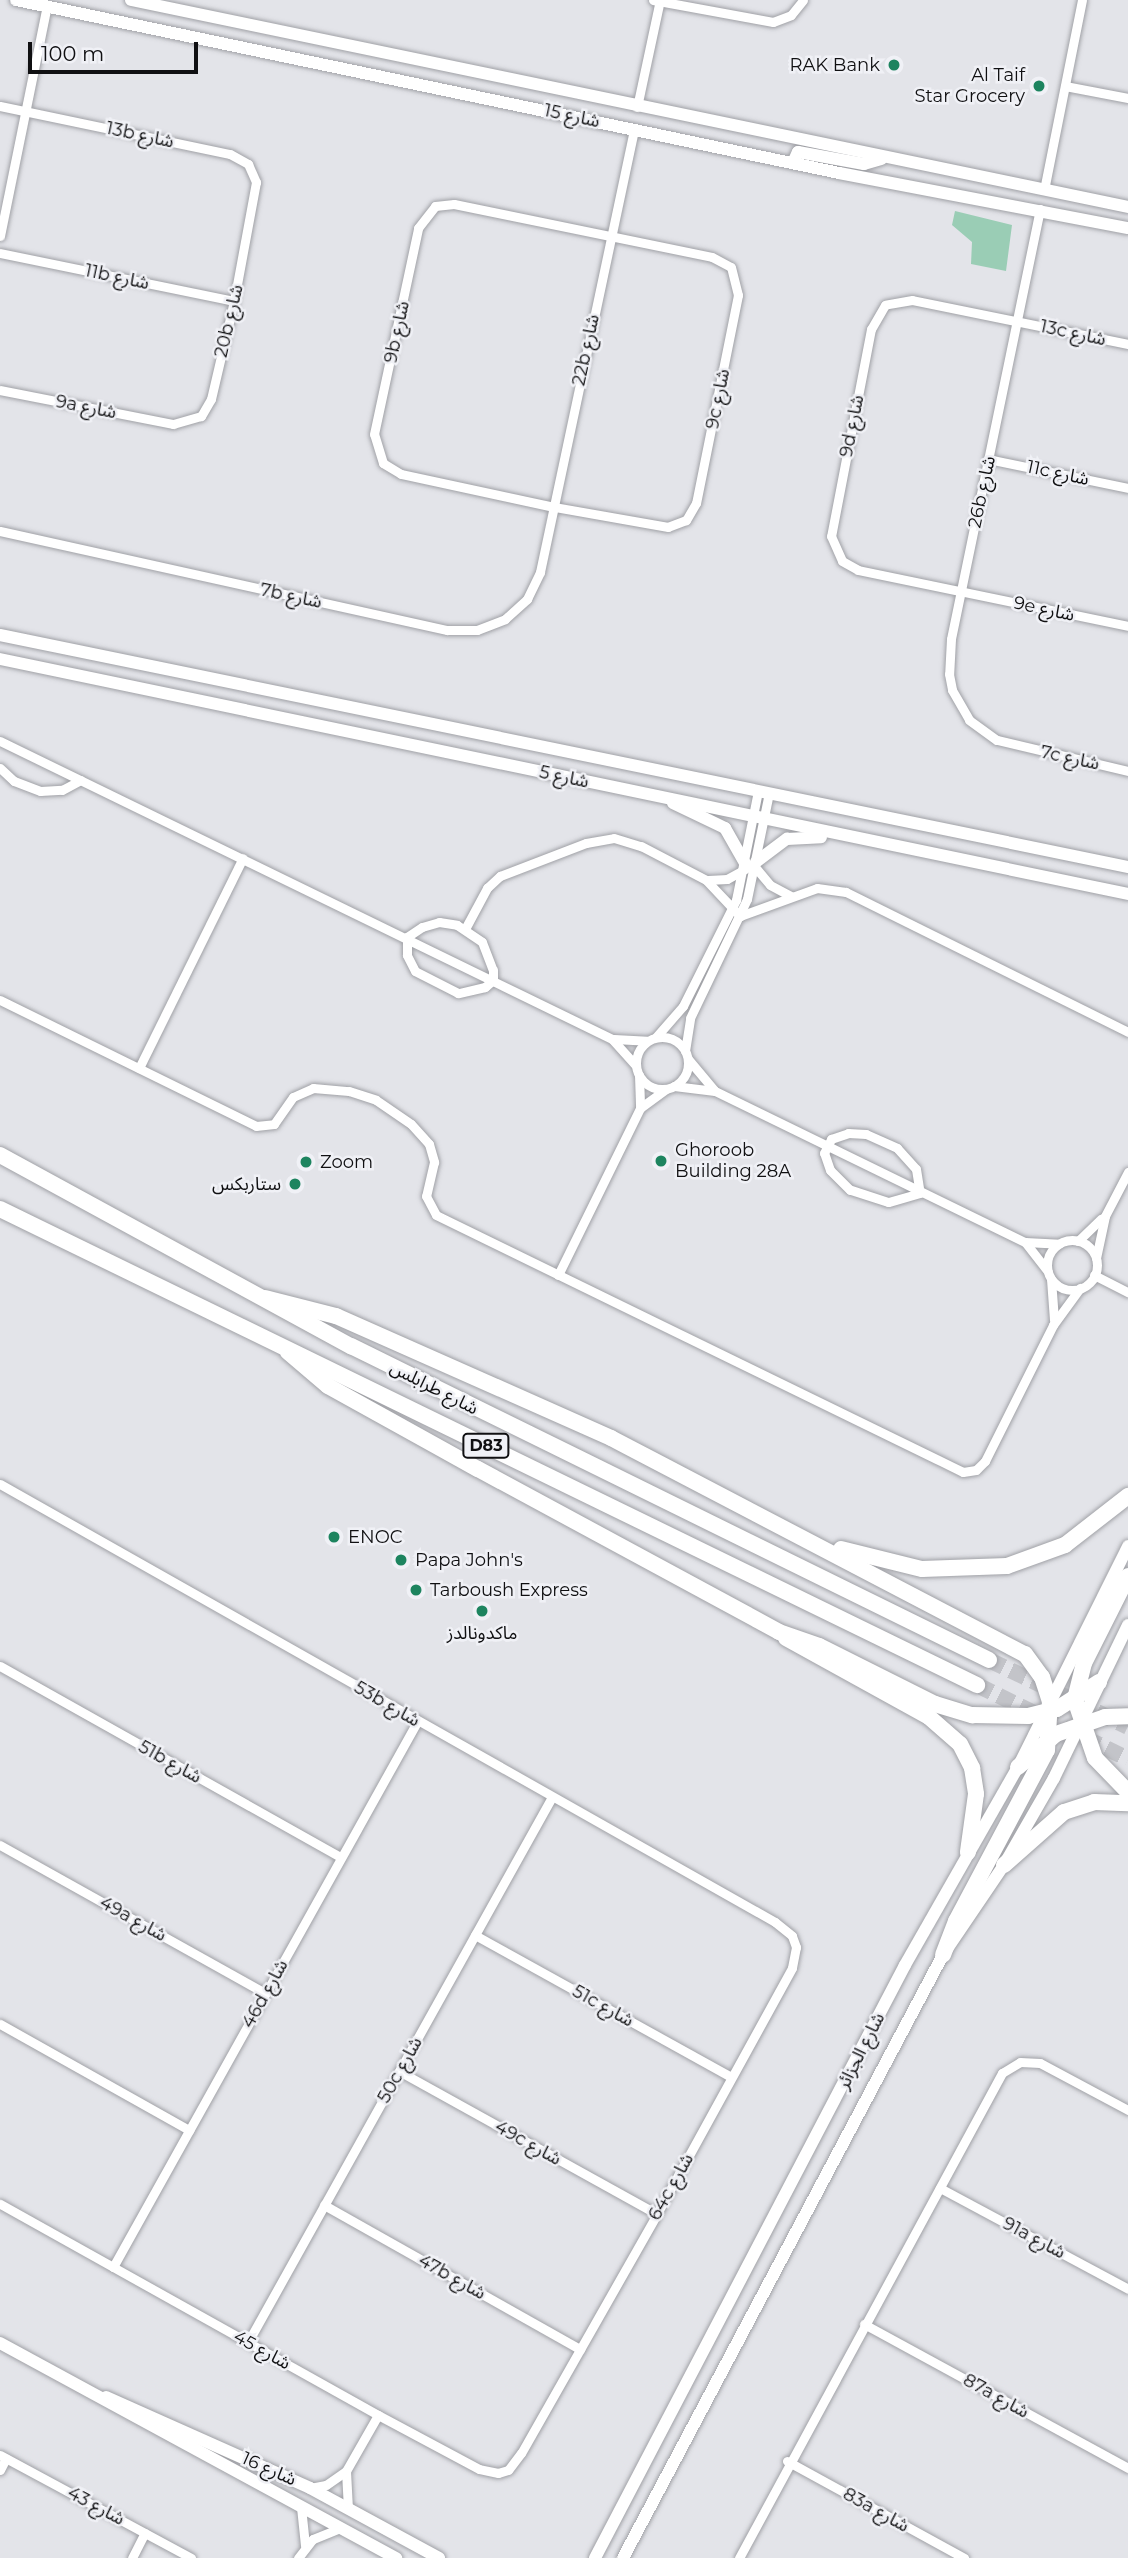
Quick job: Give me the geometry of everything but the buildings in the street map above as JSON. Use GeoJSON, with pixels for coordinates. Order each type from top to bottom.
{"type":"FeatureCollection","features":[{"type":"Feature","properties":{"kind":"highway","name":"شارع طرابلس"},"geometry":{"type":"LineString","coordinates":[[0,1155],[351,1346],[656,1499],[989,1660]]}},
{"type":"Feature","properties":{"kind":"highway","name":"شارع طرابلس"},"geometry":{"type":"LineString","coordinates":[[0,1209],[282,1344],[977,1685]]}},
{"type":"Feature","properties":{"kind":"highway"},"geometry":{"type":"LineString","coordinates":[[265,1298],[336,1316],[611,1438],[1016,1647],[1036,1668],[1049,1708],[1049,1738],[1043,1760],[950,1932],[943,1955]]}},
{"type":"Feature","properties":{"kind":"highway"},"geometry":{"type":"LineString","coordinates":[[282,1344],[328,1387],[779,1632],[811,1656],[929,1717],[960,1744],[972,1768],[976,1794],[968,1852]]}},
{"type":"Feature","properties":{"kind":"highway"},"geometry":{"type":"LineString","coordinates":[[808,1540],[922,1569],[979,1570],[1027,1561],[1065,1545],[1128,1496]]}},
{"type":"Feature","properties":{"kind":"highway"},"geometry":{"type":"LineString","coordinates":[[1128,1576],[1084,1663],[1075,1700],[1080,1724],[1094,1758],[1128,1792]]}},
{"type":"Feature","properties":{"kind":"highway"},"geometry":{"type":"LineString","coordinates":[[779,1632],[819,1646],[947,1709],[996,1718],[1075,1700],[1099,1682]]}},
{"type":"Feature","properties":{"kind":"highway"},"geometry":{"type":"LineString","coordinates":[[1018,1767],[1049,1738],[1080,1724],[1128,1716]]}},
{"type":"Feature","properties":{"kind":"highway"},"geometry":{"type":"LineString","coordinates":[[1004,1865],[1065,1812],[1094,1802],[1128,1803]]}},
{"type":"Feature","properties":{"kind":"street","name":"شارع 15"},"geometry":{"type":"LineString","coordinates":[[16,0],[793,163],[1128,228]]}},
{"type":"Feature","properties":{"kind":"street","name":"شارع 15"},"geometry":{"type":"LineString","coordinates":[[131,0],[881,159],[1128,207]]}},
{"type":"Feature","properties":{"kind":"street"},"geometry":{"type":"LineString","coordinates":[[637,107],[657,0],[773,22],[791,15],[803,0]]}},
{"type":"Feature","properties":{"kind":"street"},"geometry":{"type":"LineString","coordinates":[[1044,190],[1082,0]]}},
{"type":"Feature","properties":{"kind":"street"},"geometry":{"type":"LineString","coordinates":[[0,236],[47,6]]}},
{"type":"Feature","properties":{"kind":"street"},"geometry":{"type":"LineString","coordinates":[[1065,86],[1128,98]]}},
{"type":"Feature","properties":{"kind":"street","name":"13b شارع"},"geometry":{"type":"LineString","coordinates":[[0,106],[239,157],[253,172],[256,192]]}},
{"type":"Feature","properties":{"kind":"street","name":"22b شارع"},"geometry":{"type":"LineString","coordinates":[[540,572],[634,129]]}},
{"type":"Feature","properties":{"kind":"street"},"geometry":{"type":"LineString","coordinates":[[793,163],[798,152],[864,164],[881,159]]}},
{"type":"Feature","properties":{"kind":"street","name":"20b شارع"},"geometry":{"type":"LineString","coordinates":[[173,424],[192,422],[207,409],[234,301],[256,192]]}},
{"type":"Feature","properties":{"kind":"street","name":"9b شارع"},"geometry":{"type":"LineString","coordinates":[[554,507],[401,474],[378,455],[374,434],[418,228],[427,211],[454,204],[610,236]]}},
{"type":"Feature","properties":{"kind":"street","name":"26b شارع"},"geometry":{"type":"LineString","coordinates":[[1013,746],[969,720],[952,690],[948,656],[1040,209]]}},
{"type":"Feature","properties":{"kind":"street","name":"9c شارع"},"geometry":{"type":"LineString","coordinates":[[554,507],[668,527],[686,520],[696,503],[718,400],[738,295],[731,267],[712,257],[610,236]]}},
{"type":"Feature","properties":{"kind":"street","name":"11b شارع"},"geometry":{"type":"LineString","coordinates":[[0,253],[234,301]]}},
{"type":"Feature","properties":{"kind":"street","name":"9d شارع"},"geometry":{"type":"LineString","coordinates":[[961,591],[858,570],[842,561],[833,545],[832,528],[871,328],[878,312],[903,299],[1017,321]]}},
{"type":"Feature","properties":{"kind":"street","name":"13c شارع"},"geometry":{"type":"LineString","coordinates":[[1017,321],[1128,344]]}},
{"type":"Feature","properties":{"kind":"street","name":"9a شارع"},"geometry":{"type":"LineString","coordinates":[[0,390],[173,424]]}},
{"type":"Feature","properties":{"kind":"street","name":"11c شارع"},"geometry":{"type":"LineString","coordinates":[[988,459],[1128,488]]}},
{"type":"Feature","properties":{"kind":"street","name":"7b شارع"},"geometry":{"type":"LineString","coordinates":[[0,531],[17,538],[462,631],[492,625],[511,614],[527,599],[540,572]]}},
{"type":"Feature","properties":{"kind":"street","name":"9e شارع"},"geometry":{"type":"LineString","coordinates":[[961,591],[1128,626]]}},
{"type":"Feature","properties":{"kind":"street","name":"شارع 5"},"geometry":{"type":"LineString","coordinates":[[0,635],[1128,867]]}},
{"type":"Feature","properties":{"kind":"street","name":"شارع 5"},"geometry":{"type":"LineString","coordinates":[[0,659],[1128,894]]}},
{"type":"Feature","properties":{"kind":"street"},"geometry":{"type":"LineString","coordinates":[[0,741],[612,1039],[653,1087],[715,1091],[1025,1242],[1059,1244],[1078,1241],[1105,1216]]}},
{"type":"Feature","properties":{"kind":"street","name":"7c شارع"},"geometry":{"type":"LineString","coordinates":[[1013,746],[1128,771]]}},
{"type":"Feature","properties":{"kind":"street"},"geometry":{"type":"LineString","coordinates":[[0,768],[14,781],[40,791],[62,790],[80,780]]}},
{"type":"Feature","properties":{"kind":"street"},"geometry":{"type":"LineString","coordinates":[[558,1275],[640,1108],[686,1074],[690,1018],[740,916],[763,792]]}},
{"type":"Feature","properties":{"kind":"street"},"geometry":{"type":"LineString","coordinates":[[671,800],[681,810],[725,828],[751,866],[770,885],[791,896]]}},
{"type":"Feature","properties":{"kind":"street"},"geometry":{"type":"LineString","coordinates":[[706,880],[727,879],[751,866],[778,844],[797,837],[859,839]]}},
{"type":"Feature","properties":{"kind":"street"},"geometry":{"type":"LineString","coordinates":[[465,929],[487,888],[500,876],[595,840],[632,842],[706,880],[722,893],[731,911],[740,916]]}},
{"type":"Feature","properties":{"kind":"street"},"geometry":{"type":"LineString","coordinates":[[139,1068],[243,858]]}},
{"type":"Feature","properties":{"kind":"street"},"geometry":{"type":"LineString","coordinates":[[640,1108],[638,1052],[683,1006],[751,866]]}},
{"type":"Feature","properties":{"kind":"street"},"geometry":{"type":"LineString","coordinates":[[740,916],[791,896],[825,887],[846,892],[1128,1032]]}},
{"type":"Feature","properties":{"kind":"street"},"geometry":{"type":"LineString","coordinates":[[407,937],[430,924],[465,929],[488,950],[493,980]]}},
{"type":"Feature","properties":{"kind":"street"},"geometry":{"type":"LineString","coordinates":[[407,937],[410,963],[439,987],[467,993],[493,980]]}},
{"type":"Feature","properties":{"kind":"street"},"geometry":{"type":"LineString","coordinates":[[0,1000],[262,1128],[279,1121],[293,1097],[306,1089],[335,1089],[376,1100],[400,1115],[429,1144],[434,1162],[426,1196],[432,1211],[963,1472],[976,1470],[985,1461],[1053,1325],[1080,1288],[1094,1275],[1105,1216],[1128,1172]]}},
{"type":"Feature","properties":{"kind":"street"},"geometry":{"type":"LineString","coordinates":[[612,1039],[676,1041],[715,1091]]}},
{"type":"Feature","properties":{"kind":"street"},"geometry":{"type":"LineString","coordinates":[[825,1145],[848,1133],[886,1141],[912,1162],[920,1193]]}},
{"type":"Feature","properties":{"kind":"street"},"geometry":{"type":"LineString","coordinates":[[825,1145],[831,1170],[858,1195],[888,1202],[920,1193]]}},
{"type":"Feature","properties":{"kind":"street"},"geometry":{"type":"LineString","coordinates":[[1078,1241],[1096,1258]]}},
{"type":"Feature","properties":{"kind":"street"},"geometry":{"type":"LineString","coordinates":[[1025,1242],[1050,1275],[1064,1288],[1080,1288]]}},
{"type":"Feature","properties":{"kind":"street"},"geometry":{"type":"LineString","coordinates":[[1053,1325],[1049,1256],[1059,1244]]}},
{"type":"Feature","properties":{"kind":"street"},"geometry":{"type":"LineString","coordinates":[[1094,1275],[1128,1292]]}},
{"type":"Feature","properties":{"kind":"street","name":"53b شارع"},"geometry":{"type":"LineString","coordinates":[[0,1484],[775,1922]]}},
{"type":"Feature","properties":{"kind":"street","name":"شارع الجزائر"},"geometry":{"type":"LineString","coordinates":[[595,2558],[968,1852],[1018,1767],[1128,1545]]}},
{"type":"Feature","properties":{"kind":"street","name":"شارع الجزائر"},"geometry":{"type":"LineString","coordinates":[[623,2558],[943,1955],[1004,1865],[1080,1724],[1128,1625]]}},
{"type":"Feature","properties":{"kind":"street","name":"51b شارع"},"geometry":{"type":"LineString","coordinates":[[0,1665],[341,1857]]}},
{"type":"Feature","properties":{"kind":"street","name":"46d شارع"},"geometry":{"type":"LineString","coordinates":[[113,2267],[417,1722]]}},
{"type":"Feature","properties":{"kind":"street","name":"50c شارع"},"geometry":{"type":"LineString","coordinates":[[248,2342],[552,1797]]}},
{"type":"Feature","properties":{"kind":"street","name":"49a شارع"},"geometry":{"type":"LineString","coordinates":[[0,1845],[265,1993]]}},
{"type":"Feature","properties":{"kind":"street","name":"64c شارع"},"geometry":{"type":"LineString","coordinates":[[521,2453],[657,2214],[796,1958],[792,1936],[775,1922]]}},
{"type":"Feature","properties":{"kind":"street","name":"51c شارع"},"geometry":{"type":"LineString","coordinates":[[475,1935],[731,2077]]}},
{"type":"Feature","properties":{"kind":"street"},"geometry":{"type":"LineString","coordinates":[[0,2024],[189,2130]]}},
{"type":"Feature","properties":{"kind":"street"},"geometry":{"type":"LineString","coordinates":[[739,2558],[787,2461],[940,2188],[996,2082],[1010,2066],[1030,2060],[1128,2110]]}},
{"type":"Feature","properties":{"kind":"street","name":"49c شارع"},"geometry":{"type":"LineString","coordinates":[[399,2071],[657,2214]]}},
{"type":"Feature","properties":{"kind":"street","name":"91a شارع"},"geometry":{"type":"LineString","coordinates":[[940,2188],[1128,2289]]}},
{"type":"Feature","properties":{"kind":"street","name":"شارع 45"},"geometry":{"type":"LineString","coordinates":[[0,2204],[378,2415],[488,2473],[508,2470],[521,2453]]}},
{"type":"Feature","properties":{"kind":"street","name":"47b شارع"},"geometry":{"type":"LineString","coordinates":[[324,2206],[580,2349]]}},
{"type":"Feature","properties":{"kind":"street","name":"87a شارع"},"geometry":{"type":"LineString","coordinates":[[864,2324],[1128,2469]]}},
{"type":"Feature","properties":{"kind":"street","name":"شارع 16"},"geometry":{"type":"LineString","coordinates":[[0,2343],[396,2558]]}},
{"type":"Feature","properties":{"kind":"street","name":"شارع 16"},"geometry":{"type":"LineString","coordinates":[[92,2393],[310,2488],[439,2558]]}},
{"type":"Feature","properties":{"kind":"street"},"geometry":{"type":"LineString","coordinates":[[310,2488],[326,2485],[346,2471],[378,2415]]}},
{"type":"Feature","properties":{"kind":"street"},"geometry":{"type":"LineString","coordinates":[[0,2470],[3,2457]]}},
{"type":"Feature","properties":{"kind":"street","name":"شارع 43"},"geometry":{"type":"LineString","coordinates":[[3,2457],[191,2558]]}},
{"type":"Feature","properties":{"kind":"street","name":"83a شارع"},"geometry":{"type":"LineString","coordinates":[[787,2461],[964,2558]]}},
{"type":"Feature","properties":{"kind":"street"},"geometry":{"type":"LineString","coordinates":[[346,2471],[348,2508]]}},
{"type":"Feature","properties":{"kind":"street"},"geometry":{"type":"LineString","coordinates":[[301,2507],[305,2546]]}},
{"type":"Feature","properties":{"kind":"street"},"geometry":{"type":"LineString","coordinates":[[298,2558],[305,2546],[341,2528]]}},
{"type":"Feature","properties":{"kind":"street"},"geometry":{"type":"LineString","coordinates":[[132,2558],[145,2533]]}},
{"type":"Feature","properties":{"kind":"green space"},"geometry":{"type":"Polygon","coordinates":[[[955,211],[1012,225],[1006,271],[971,264],[972,242],[952,225],[955,211]]]}},
{"type":"Feature","properties":{"kind":"tunnel"},"geometry":{"type":"LineString","coordinates":[[989,1660],[1128,1727]]}},
{"type":"Feature","properties":{"kind":"tunnel"},"geometry":{"type":"LineString","coordinates":[[977,1685],[1128,1759]]}},
{"type":"Feature","properties":{"kind":"place","name":"RAK Bank"},"geometry":{"type":"Point","coordinates":[894,65]}},
{"type":"Feature","properties":{"kind":"place","name":"Al Taif Star Grocery"},"geometry":{"type":"Point","coordinates":[1039,86]}},
{"type":"Feature","properties":{"kind":"place","name":"Ghoroob Building 28A"},"geometry":{"type":"Point","coordinates":[661,1161]}},
{"type":"Feature","properties":{"kind":"place","name":"Zoom"},"geometry":{"type":"Point","coordinates":[306,1162]}},
{"type":"Feature","properties":{"kind":"place","name":"ستاربكس"},"geometry":{"type":"Point","coordinates":[295,1184]}},
{"type":"Feature","properties":{"kind":"place","name":"ENOC"},"geometry":{"type":"Point","coordinates":[334,1537]}},
{"type":"Feature","properties":{"kind":"place","name":"Papa John's"},"geometry":{"type":"Point","coordinates":[401,1560]}},
{"type":"Feature","properties":{"kind":"place","name":"Tarboush Express"},"geometry":{"type":"Point","coordinates":[416,1590]}},
{"type":"Feature","properties":{"kind":"place","name":"ماكدونالدز"},"geometry":{"type":"Point","coordinates":[482,1611]}}]}
